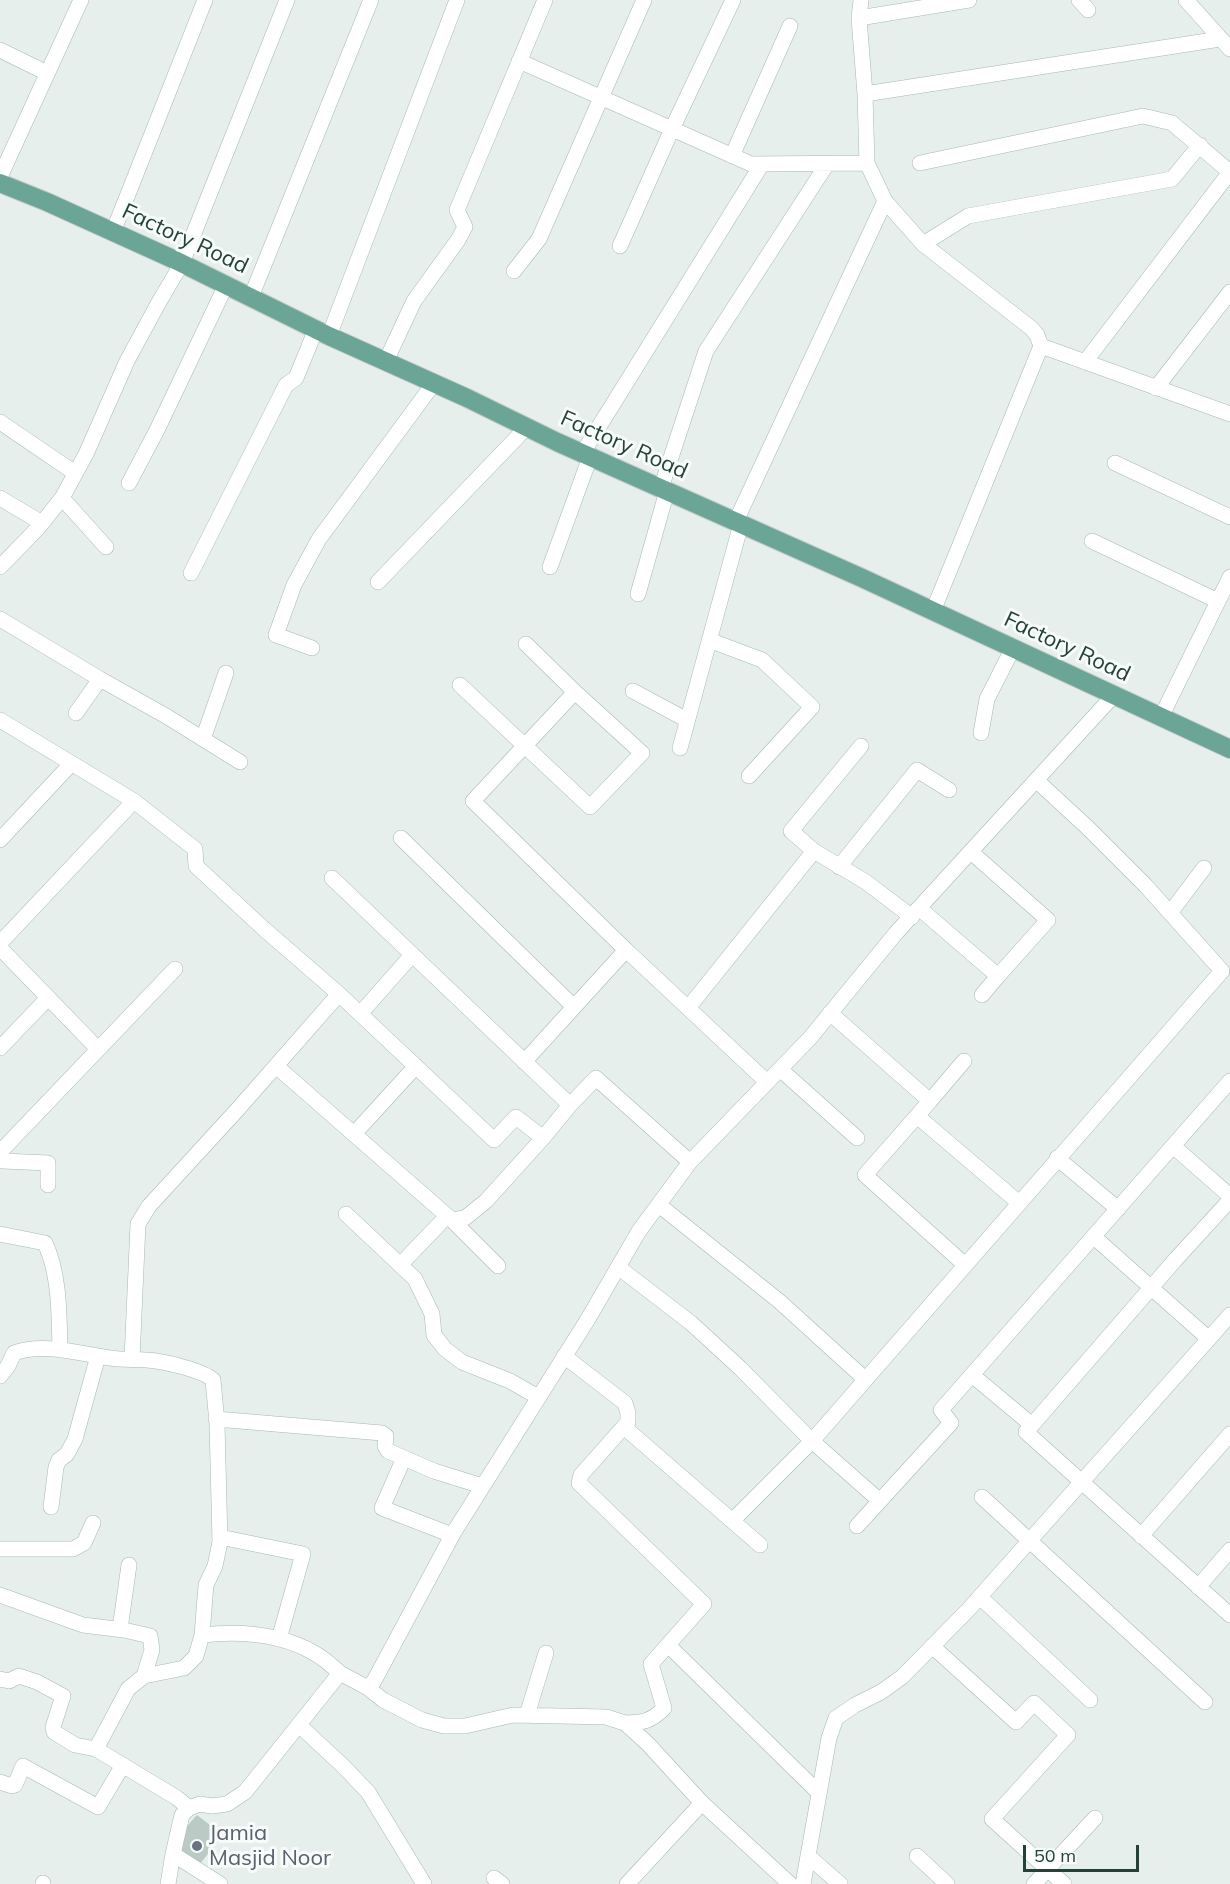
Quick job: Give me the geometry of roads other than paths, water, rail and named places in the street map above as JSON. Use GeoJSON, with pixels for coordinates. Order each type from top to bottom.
{"type":"FeatureCollection","features":[{"type":"Feature","properties":{"kind":"main road","name":"Factory Road"},"geometry":{"type":"LineString","coordinates":[[0,183],[182,263],[323,333],[586,455],[933,611],[1161,717],[1228,744]]}},
{"type":"Feature","properties":{"kind":"street"},"geometry":{"type":"LineString","coordinates":[[0,177],[81,0]]}},
{"type":"Feature","properties":{"kind":"street"},"geometry":{"type":"LineString","coordinates":[[113,232],[205,0]]}},
{"type":"Feature","properties":{"kind":"street"},"geometry":{"type":"LineString","coordinates":[[0,567],[42,524],[62,498],[128,361],[182,263],[287,0]]}},
{"type":"Feature","properties":{"kind":"street"},"geometry":{"type":"LineString","coordinates":[[251,297],[371,0]]}},
{"type":"Feature","properties":{"kind":"street"},"geometry":{"type":"LineString","coordinates":[[191,573],[286,385],[296,378],[323,333],[457,0]]}},
{"type":"Feature","properties":{"kind":"street"},"geometry":{"type":"LineString","coordinates":[[386,361],[414,301],[465,227],[457,210],[544,0]]}},
{"type":"Feature","properties":{"kind":"street"},"geometry":{"type":"LineString","coordinates":[[514,271],[539,239],[644,0]]}},
{"type":"Feature","properties":{"kind":"street"},"geometry":{"type":"LineString","coordinates":[[620,246],[672,129],[734,0]]}},
{"type":"Feature","properties":{"kind":"street"},"geometry":{"type":"LineString","coordinates":[[861,0],[859,18],[865,94],[867,163],[885,201],[923,244],[1024,321],[1037,335],[1041,346],[933,611]]}},
{"type":"Feature","properties":{"kind":"street"},"geometry":{"type":"LineString","coordinates":[[859,18],[969,0]]}},
{"type":"Feature","properties":{"kind":"street"},"geometry":{"type":"LineString","coordinates":[[1186,0],[1225,44]]}},
{"type":"Feature","properties":{"kind":"street"},"geometry":{"type":"LineString","coordinates":[[732,156],[790,26]]}},
{"type":"Feature","properties":{"kind":"street"},"geometry":{"type":"LineString","coordinates":[[865,94],[1225,44]]}},
{"type":"Feature","properties":{"kind":"street"},"geometry":{"type":"LineString","coordinates":[[0,50],[47,73]]}},
{"type":"Feature","properties":{"kind":"street"},"geometry":{"type":"LineString","coordinates":[[519,61],[751,164],[867,163]]}},
{"type":"Feature","properties":{"kind":"street"},"geometry":{"type":"LineString","coordinates":[[920,163],[1143,116],[1172,123],[1230,172],[1085,362]]}},
{"type":"Feature","properties":{"kind":"street"},"geometry":{"type":"LineString","coordinates":[[923,244],[968,216],[1172,179],[1200,145]]}},
{"type":"Feature","properties":{"kind":"street"},"geometry":{"type":"LineString","coordinates":[[550,567],[586,455],[762,164]]}},
{"type":"Feature","properties":{"kind":"street"},"geometry":{"type":"LineString","coordinates":[[638,594],[664,490],[706,351],[827,164]]}},
{"type":"Feature","properties":{"kind":"street"},"geometry":{"type":"LineString","coordinates":[[680,748],[710,640],[738,523],[885,201]]}},
{"type":"Feature","properties":{"kind":"street"},"geometry":{"type":"LineString","coordinates":[[129,483],[163,418],[226,285]]}},
{"type":"Feature","properties":{"kind":"street"},"geometry":{"type":"LineString","coordinates":[[1156,388],[1230,292]]}},
{"type":"Feature","properties":{"kind":"street"},"geometry":{"type":"LineString","coordinates":[[1041,346],[1230,414]]}},
{"type":"Feature","properties":{"kind":"street"},"geometry":{"type":"LineString","coordinates":[[312,648],[276,635],[294,585],[319,539],[434,383]]}},
{"type":"Feature","properties":{"kind":"street"},"geometry":{"type":"LineString","coordinates":[[0,422],[75,473]]}},
{"type":"Feature","properties":{"kind":"street"},"geometry":{"type":"LineString","coordinates":[[378,582],[527,427]]}},
{"type":"Feature","properties":{"kind":"street"},"geometry":{"type":"LineString","coordinates":[[1115,463],[1230,518]]}},
{"type":"Feature","properties":{"kind":"street"},"geometry":{"type":"LineString","coordinates":[[0,498],[42,524]]}},
{"type":"Feature","properties":{"kind":"street"},"geometry":{"type":"LineString","coordinates":[[62,498],[106,548]]}},
{"type":"Feature","properties":{"kind":"street"},"geometry":{"type":"LineString","coordinates":[[1092,541],[1218,601]]}},
{"type":"Feature","properties":{"kind":"street"},"geometry":{"type":"LineString","coordinates":[[1161,717],[1230,577]]}},
{"type":"Feature","properties":{"kind":"street"},"geometry":{"type":"LineString","coordinates":[[0,619],[240,762]]}},
{"type":"Feature","properties":{"kind":"street"},"geometry":{"type":"LineString","coordinates":[[710,640],[762,660],[812,706],[749,776]]}},
{"type":"Feature","properties":{"kind":"street"},"geometry":{"type":"LineString","coordinates":[[460,685],[590,807],[642,753],[526,644]]}},
{"type":"Feature","properties":{"kind":"street"},"geometry":{"type":"LineString","coordinates":[[981,733],[987,699],[1013,648]]}},
{"type":"Feature","properties":{"kind":"street"},"geometry":{"type":"LineString","coordinates":[[203,739],[226,673]]}},
{"type":"Feature","properties":{"kind":"street"},"geometry":{"type":"LineString","coordinates":[[76,713],[100,679]]}},
{"type":"Feature","properties":{"kind":"street"},"geometry":{"type":"LineString","coordinates":[[633,691],[687,720]]}},
{"type":"Feature","properties":{"kind":"street"},"geometry":{"type":"LineString","coordinates":[[575,692],[473,801],[626,950],[767,1082]]}},
{"type":"Feature","properties":{"kind":"street"},"geometry":{"type":"LineString","coordinates":[[368,1688],[374,1681],[452,1534],[639,1232],[690,1162],[810,1038],[915,912],[1114,695]]}},
{"type":"Feature","properties":{"kind":"street"},"geometry":{"type":"LineString","coordinates":[[0,720],[135,801],[195,849],[196,866],[339,994],[494,1140],[516,1117],[543,1138]]}},
{"type":"Feature","properties":{"kind":"street"},"geometry":{"type":"LineString","coordinates":[[861,746],[791,831],[814,851],[915,912],[998,976]]}},
{"type":"Feature","properties":{"kind":"street"},"geometry":{"type":"LineString","coordinates":[[0,840],[71,764]]}},
{"type":"Feature","properties":{"kind":"street"},"geometry":{"type":"LineString","coordinates":[[839,867],[917,770],[949,790]]}},
{"type":"Feature","properties":{"kind":"street"},"geometry":{"type":"LineString","coordinates":[[732,1521],[812,1441],[1057,1158],[1226,975],[1146,886],[1036,780]]}},
{"type":"Feature","properties":{"kind":"street"},"geometry":{"type":"LineString","coordinates":[[0,943],[135,801]]}},
{"type":"Feature","properties":{"kind":"street"},"geometry":{"type":"LineString","coordinates":[[401,838],[574,1006]]}},
{"type":"Feature","properties":{"kind":"street"},"geometry":{"type":"LineString","coordinates":[[688,1008],[814,851]]}},
{"type":"Feature","properties":{"kind":"street"},"geometry":{"type":"LineString","coordinates":[[971,852],[1048,920],[982,995]]}},
{"type":"Feature","properties":{"kind":"street"},"geometry":{"type":"LineString","coordinates":[[1170,913],[1204,868]]}},
{"type":"Feature","properties":{"kind":"street"},"geometry":{"type":"LineString","coordinates":[[332,878],[570,1105]]}},
{"type":"Feature","properties":{"kind":"street"},"geometry":{"type":"LineString","coordinates":[[0,948],[98,1049]]}},
{"type":"Feature","properties":{"kind":"street"},"geometry":{"type":"LineString","coordinates":[[524,1062],[626,950]]}},
{"type":"Feature","properties":{"kind":"street"},"geometry":{"type":"LineString","coordinates":[[360,1014],[412,955]]}},
{"type":"Feature","properties":{"kind":"street"},"geometry":{"type":"LineString","coordinates":[[0,1152],[175,969]]}},
{"type":"Feature","properties":{"kind":"street"},"geometry":{"type":"LineString","coordinates":[[132,1359],[138,1224],[149,1206],[339,994]]}},
{"type":"Feature","properties":{"kind":"street"},"geometry":{"type":"LineString","coordinates":[[0,1048],[48,998]]}},
{"type":"Feature","properties":{"kind":"street"},"geometry":{"type":"LineString","coordinates":[[830,1013],[930,1101]]}},
{"type":"Feature","properties":{"kind":"street"},"geometry":{"type":"LineString","coordinates":[[964,1061],[865,1175],[964,1264]]}},
{"type":"Feature","properties":{"kind":"street"},"geometry":{"type":"LineString","coordinates":[[276,1066],[450,1218],[498,1266]]}},
{"type":"Feature","properties":{"kind":"street"},"geometry":{"type":"LineString","coordinates":[[354,1134],[416,1066]]}},
{"type":"Feature","properties":{"kind":"street"},"geometry":{"type":"LineString","coordinates":[[780,1069],[857,1138]]}},
{"type":"Feature","properties":{"kind":"street"},"geometry":{"type":"LineString","coordinates":[[400,1266],[450,1218],[465,1218],[486,1201],[596,1078],[690,1162]]}},
{"type":"Feature","properties":{"kind":"street"},"geometry":{"type":"LineString","coordinates":[[857,1526],[951,1423],[941,1410],[1173,1146],[1227,1090]]}},
{"type":"Feature","properties":{"kind":"street"},"geometry":{"type":"LineString","coordinates":[[916,1116],[1018,1202]]}},
{"type":"Feature","properties":{"kind":"street"},"geometry":{"type":"LineString","coordinates":[[1173,1146],[1230,1198],[1026,1432],[1230,1615]]}},
{"type":"Feature","properties":{"kind":"street"},"geometry":{"type":"LineString","coordinates":[[0,1158],[3,1161],[48,1163],[48,1185]]}},
{"type":"Feature","properties":{"kind":"street"},"geometry":{"type":"LineString","coordinates":[[1057,1158],[1118,1209]]}},
{"type":"Feature","properties":{"kind":"street"},"geometry":{"type":"LineString","coordinates":[[659,1204],[779,1300],[865,1379]]}},
{"type":"Feature","properties":{"kind":"street"},"geometry":{"type":"LineString","coordinates":[[346,1214],[415,1279],[432,1314],[434,1335],[445,1349],[462,1362],[510,1381],[538,1397]]}},
{"type":"Feature","properties":{"kind":"street"},"geometry":{"type":"LineString","coordinates":[[0,1234],[45,1243],[56,1285],[60,1350]]}},
{"type":"Feature","properties":{"kind":"street"},"geometry":{"type":"LineString","coordinates":[[1094,1237],[1209,1339]]}},
{"type":"Feature","properties":{"kind":"street"},"geometry":{"type":"LineString","coordinates":[[618,1267],[699,1331],[740,1368],[812,1441],[880,1501]]}},
{"type":"Feature","properties":{"kind":"street"},"geometry":{"type":"LineString","coordinates":[[803,1884],[828,1738],[836,1718],[902,1677],[980,1597],[1230,1315]]}},
{"type":"Feature","properties":{"kind":"street"},"geometry":{"type":"LineString","coordinates":[[0,1376],[14,1353],[25,1349],[60,1350],[98,1356],[151,1360],[208,1374],[213,1380],[220,1537],[215,1566],[206,1585],[202,1635],[196,1656],[184,1668],[144,1676],[128,1689],[96,1749]]}},
{"type":"Feature","properties":{"kind":"street"},"geometry":{"type":"LineString","coordinates":[[51,1507],[56,1467],[59,1460],[67,1454],[75,1439],[98,1356]]}},
{"type":"Feature","properties":{"kind":"street"},"geometry":{"type":"LineString","coordinates":[[202,1635],[228,1632],[287,1640],[315,1653],[340,1673],[368,1688],[383,1700],[422,1720],[444,1726],[465,1726],[513,1715],[606,1717],[625,1723],[645,1723],[657,1716],[664,1708],[651,1665],[704,1604],[579,1483],[581,1475],[628,1422],[628,1413],[625,1403],[564,1356]]}},
{"type":"Feature","properties":{"kind":"street"},"geometry":{"type":"LineString","coordinates":[[972,1374],[1032,1425]]}},
{"type":"Feature","properties":{"kind":"street"},"geometry":{"type":"LineString","coordinates":[[216,1419],[382,1433],[386,1436],[384,1446],[388,1451],[434,1471],[482,1486]]}},
{"type":"Feature","properties":{"kind":"street"},"geometry":{"type":"LineString","coordinates":[[624,1427],[760,1545]]}},
{"type":"Feature","properties":{"kind":"street"},"geometry":{"type":"LineString","coordinates":[[1141,1536],[1230,1434]]}},
{"type":"Feature","properties":{"kind":"street"},"geometry":{"type":"LineString","coordinates":[[404,1458],[382,1508],[452,1534]]}},
{"type":"Feature","properties":{"kind":"street"},"geometry":{"type":"LineString","coordinates":[[982,1497],[1205,1702]]}},
{"type":"Feature","properties":{"kind":"street"},"geometry":{"type":"LineString","coordinates":[[0,1549],[73,1549],[84,1543],[93,1522]]}},
{"type":"Feature","properties":{"kind":"street"},"geometry":{"type":"LineString","coordinates":[[220,1537],[303,1554],[279,1639]]}},
{"type":"Feature","properties":{"kind":"street"},"geometry":{"type":"LineString","coordinates":[[1198,1587],[1230,1550]]}},
{"type":"Feature","properties":{"kind":"street"},"geometry":{"type":"LineString","coordinates":[[120,1629],[129,1565]]}},
{"type":"Feature","properties":{"kind":"street"},"geometry":{"type":"LineString","coordinates":[[0,1595],[83,1625],[150,1635],[152,1650],[144,1676]]}},
{"type":"Feature","properties":{"kind":"street"},"geometry":{"type":"LineString","coordinates":[[980,1597],[1090,1700]]}},
{"type":"Feature","properties":{"kind":"street"},"geometry":{"type":"LineString","coordinates":[[668,1645],[819,1793]]}},
{"type":"Feature","properties":{"kind":"street"},"geometry":{"type":"LineString","coordinates":[[932,1646],[1016,1722],[1034,1703],[1068,1735],[992,1819],[1064,1884]]}},
{"type":"Feature","properties":{"kind":"street"},"geometry":{"type":"LineString","coordinates":[[527,1715],[546,1653]]}},
{"type":"Feature","properties":{"kind":"street"},"geometry":{"type":"LineString","coordinates":[[168,1884],[172,1854],[182,1815],[189,1808],[200,1804],[212,1806],[228,1804],[245,1792],[340,1673]]}},
{"type":"Feature","properties":{"kind":"street"},"geometry":{"type":"LineString","coordinates":[[0,1678],[9,1681],[19,1676],[37,1682],[63,1696],[53,1727],[54,1732],[75,1745],[96,1749],[177,1798],[189,1808]]}},
{"type":"Feature","properties":{"kind":"street"},"geometry":{"type":"LineString","coordinates":[[625,1723],[648,1744],[702,1803],[790,1884]]}},
{"type":"Feature","properties":{"kind":"street"},"geometry":{"type":"LineString","coordinates":[[299,1725],[368,1792],[424,1884]]}},
{"type":"Feature","properties":{"kind":"street"},"geometry":{"type":"LineString","coordinates":[[0,1782],[15,1785],[22,1766],[98,1807],[123,1766]]}},
{"type":"Feature","properties":{"kind":"street"},"geometry":{"type":"LineString","coordinates":[[627,1884],[702,1803]]}},
{"type":"Feature","properties":{"kind":"street"},"geometry":{"type":"LineString","coordinates":[[1034,1884],[1095,1818]]}},
{"type":"Feature","properties":{"kind":"street"},"geometry":{"type":"LineString","coordinates":[[172,1854],[220,1884]]}},
{"type":"Feature","properties":{"kind":"street"},"geometry":{"type":"LineString","coordinates":[[808,1856],[840,1884]]}},
{"type":"Feature","properties":{"kind":"street"},"geometry":{"type":"LineString","coordinates":[[916,1856],[947,1884]]}},
{"type":"Feature","properties":{"kind":"place","name":"Jamia Masjid Noor"},"geometry":{"type":"Point","coordinates":[197,1846]}}]}
